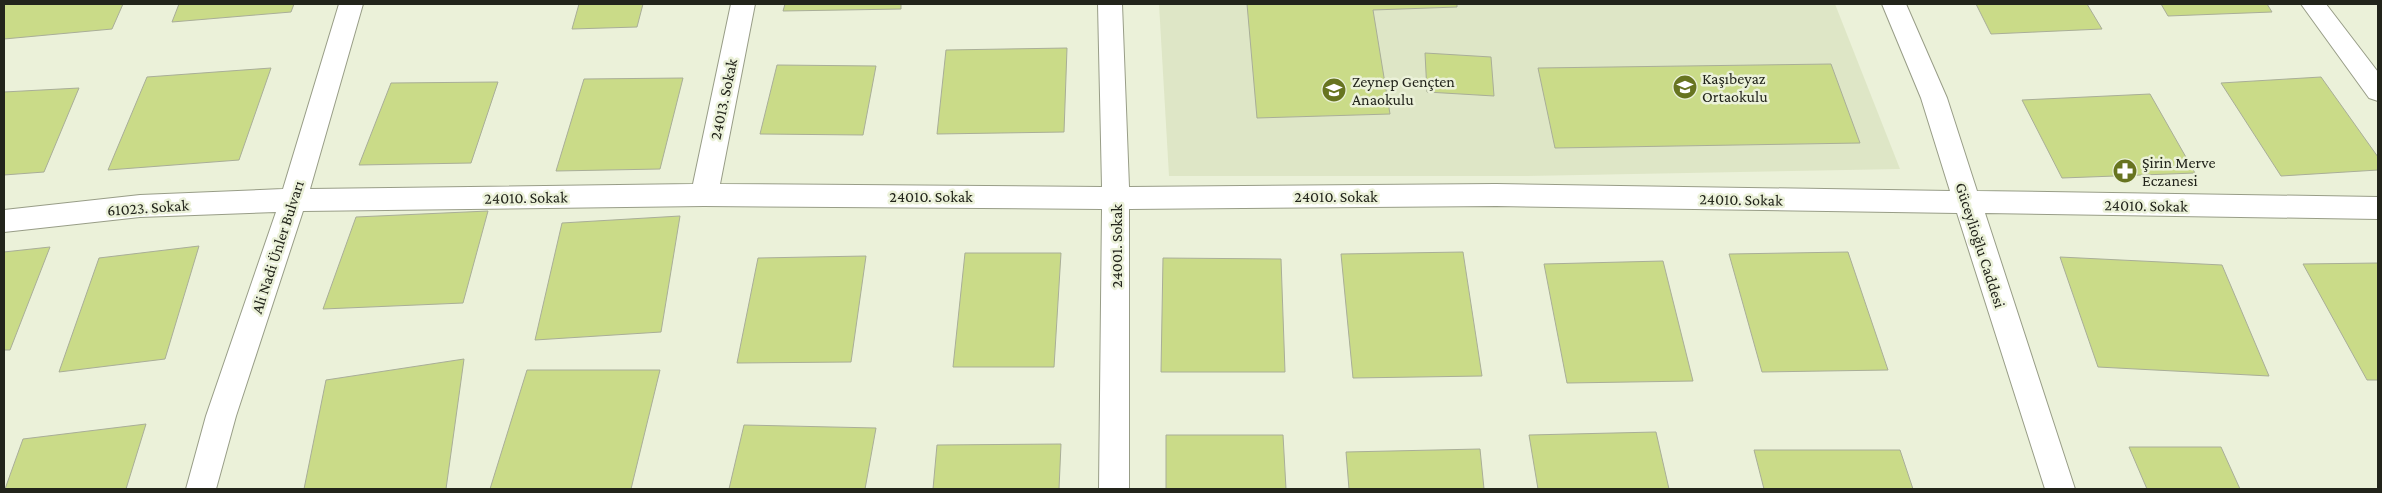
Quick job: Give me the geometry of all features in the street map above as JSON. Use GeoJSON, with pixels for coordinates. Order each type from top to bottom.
{"type":"FeatureCollection","features":[{"type":"Feature","properties":{"kind":"street","name":"Ali Nadi Ünler Bulvarı"},"geometry":{"type":"LineString","coordinates":[[201,489],[221,416],[293,200],[351,4]]}},
{"type":"Feature","properties":{"kind":"street","name":"24013. Sokak"},"geometry":{"type":"LineString","coordinates":[[704,194],[743,4]]}},
{"type":"Feature","properties":{"kind":"street","name":"24001. Sokak"},"geometry":{"type":"LineString","coordinates":[[1110,4],[1116,198],[1114,489]]}},
{"type":"Feature","properties":{"kind":"street","name":"Güceylioğlu Caddesi"},"geometry":{"type":"LineString","coordinates":[[1894,4],[1934,98],[2060,489]]}},
{"type":"Feature","properties":{"kind":"street"},"geometry":{"type":"LineString","coordinates":[[2313,4],[2378,91]]}},
{"type":"Feature","properties":{"kind":"street","name":"24010. Sokak"},"geometry":{"type":"LineString","coordinates":[[293,200],[704,194],[1116,198],[1496,195],[2378,208]]}},
{"type":"Feature","properties":{"kind":"street","name":"61023. Sokak"},"geometry":{"type":"LineString","coordinates":[[4,221],[140,206],[293,200]]}},
{"type":"Feature","properties":{"kind":"shaded area"},"geometry":{"type":"Polygon","coordinates":[[[1159,4],[1835,4],[1900,169],[1527,176],[1169,176],[1159,4]]]}},
{"type":"Feature","properties":{"kind":"building"},"geometry":{"type":"Polygon","coordinates":[[[4,4],[123,4],[112,29],[4,39],[4,4]]]}},
{"type":"Feature","properties":{"kind":"building"},"geometry":{"type":"Polygon","coordinates":[[[179,4],[294,4],[291,12],[172,22],[179,4]]]}},
{"type":"Feature","properties":{"kind":"building"},"geometry":{"type":"Polygon","coordinates":[[[579,4],[643,4],[637,27],[572,29],[579,4]]]}},
{"type":"Feature","properties":{"kind":"building"},"geometry":{"type":"Polygon","coordinates":[[[785,4],[901,4],[901,9],[783,11],[785,4]]]}},
{"type":"Feature","properties":{"kind":"building"},"geometry":{"type":"Polygon","coordinates":[[[1247,4],[1457,4],[1457,7],[1373,10],[1390,114],[1257,118],[1247,4]]]}},
{"type":"Feature","properties":{"kind":"building"},"geometry":{"type":"Polygon","coordinates":[[[1976,4],[2087,4],[2102,29],[1991,34],[1976,4]]]}},
{"type":"Feature","properties":{"kind":"building"},"geometry":{"type":"Polygon","coordinates":[[[2161,4],[2267,4],[2272,12],[2168,16],[2161,4]]]}},
{"type":"Feature","properties":{"kind":"building"},"geometry":{"type":"Polygon","coordinates":[[[1067,48],[1064,132],[937,134],[946,50],[1067,48]]]}},
{"type":"Feature","properties":{"kind":"building"},"geometry":{"type":"Polygon","coordinates":[[[1425,53],[1491,57],[1494,96],[1427,92],[1425,53]]]}},
{"type":"Feature","properties":{"kind":"building"},"geometry":{"type":"Polygon","coordinates":[[[1831,64],[1860,143],[1555,148],[1538,68],[1831,64]]]}},
{"type":"Feature","properties":{"kind":"building"},"geometry":{"type":"Polygon","coordinates":[[[777,65],[876,66],[863,135],[760,134],[777,65]]]}},
{"type":"Feature","properties":{"kind":"building"},"geometry":{"type":"Polygon","coordinates":[[[271,68],[239,160],[108,170],[147,77],[271,68]]]}},
{"type":"Feature","properties":{"kind":"building"},"geometry":{"type":"Polygon","coordinates":[[[2321,77],[2378,157],[2378,170],[2281,176],[2221,83],[2321,77]]]}},
{"type":"Feature","properties":{"kind":"building"},"geometry":{"type":"Polygon","coordinates":[[[683,78],[660,169],[556,171],[584,79],[683,78]]]}},
{"type":"Feature","properties":{"kind":"building"},"geometry":{"type":"Polygon","coordinates":[[[498,82],[471,163],[359,165],[391,83],[498,82]]]}},
{"type":"Feature","properties":{"kind":"building"},"geometry":{"type":"Polygon","coordinates":[[[79,88],[44,172],[4,175],[4,92],[79,88]]]}},
{"type":"Feature","properties":{"kind":"building"},"geometry":{"type":"Polygon","coordinates":[[[2150,94],[2195,173],[2062,178],[2022,100],[2150,94]]]}},
{"type":"Feature","properties":{"kind":"building"},"geometry":{"type":"Polygon","coordinates":[[[488,211],[463,303],[323,309],[356,217],[488,211]]]}},
{"type":"Feature","properties":{"kind":"building"},"geometry":{"type":"Polygon","coordinates":[[[680,216],[661,332],[535,340],[562,223],[680,216]]]}},
{"type":"Feature","properties":{"kind":"building"},"geometry":{"type":"Polygon","coordinates":[[[199,246],[165,359],[59,372],[99,258],[199,246]]]}},
{"type":"Feature","properties":{"kind":"building"},"geometry":{"type":"Polygon","coordinates":[[[50,247],[10,350],[4,350],[4,252],[50,247]]]}},
{"type":"Feature","properties":{"kind":"building"},"geometry":{"type":"Polygon","coordinates":[[[1463,252],[1482,376],[1353,378],[1341,254],[1463,252]]]}},
{"type":"Feature","properties":{"kind":"building"},"geometry":{"type":"Polygon","coordinates":[[[1848,252],[1888,370],[1762,372],[1729,254],[1848,252]]]}},
{"type":"Feature","properties":{"kind":"building"},"geometry":{"type":"Polygon","coordinates":[[[965,253],[1061,253],[1054,367],[953,367],[965,253]]]}},
{"type":"Feature","properties":{"kind":"building"},"geometry":{"type":"Polygon","coordinates":[[[866,256],[851,362],[737,363],[758,258],[866,256]]]}},
{"type":"Feature","properties":{"kind":"building"},"geometry":{"type":"Polygon","coordinates":[[[2060,257],[2222,265],[2269,376],[2098,367],[2060,257]]]}},
{"type":"Feature","properties":{"kind":"building"},"geometry":{"type":"Polygon","coordinates":[[[1163,258],[1281,259],[1285,372],[1161,372],[1163,258]]]}},
{"type":"Feature","properties":{"kind":"building"},"geometry":{"type":"Polygon","coordinates":[[[1663,261],[1693,381],[1567,383],[1544,264],[1663,261]]]}},
{"type":"Feature","properties":{"kind":"building"},"geometry":{"type":"Polygon","coordinates":[[[2378,263],[2378,380],[2367,380],[2303,264],[2378,263]]]}},
{"type":"Feature","properties":{"kind":"building"},"geometry":{"type":"Polygon","coordinates":[[[464,359],[446,489],[304,489],[326,380],[464,359]]]}},
{"type":"Feature","properties":{"kind":"building"},"geometry":{"type":"Polygon","coordinates":[[[527,370],[660,370],[631,489],[490,489],[527,370]]]}},
{"type":"Feature","properties":{"kind":"building"},"geometry":{"type":"Polygon","coordinates":[[[146,424],[126,489],[5,489],[23,439],[146,424]]]}},
{"type":"Feature","properties":{"kind":"building"},"geometry":{"type":"Polygon","coordinates":[[[744,425],[876,428],[865,489],[729,489],[744,425]]]}},
{"type":"Feature","properties":{"kind":"building"},"geometry":{"type":"Polygon","coordinates":[[[1656,432],[1669,489],[1538,489],[1529,435],[1656,432]]]}},
{"type":"Feature","properties":{"kind":"building"},"geometry":{"type":"Polygon","coordinates":[[[1166,435],[1283,435],[1286,489],[1166,489],[1166,435]]]}},
{"type":"Feature","properties":{"kind":"building"},"geometry":{"type":"Polygon","coordinates":[[[1061,444],[1059,489],[933,489],[937,445],[1061,444]]]}},
{"type":"Feature","properties":{"kind":"building"},"geometry":{"type":"Polygon","coordinates":[[[2129,447],[2221,447],[2240,489],[2147,489],[2129,447]]]}},
{"type":"Feature","properties":{"kind":"building"},"geometry":{"type":"Polygon","coordinates":[[[1480,449],[1484,489],[1349,489],[1346,452],[1480,449]]]}},
{"type":"Feature","properties":{"kind":"building"},"geometry":{"type":"Polygon","coordinates":[[[1754,450],[1900,450],[1913,489],[1764,489],[1754,450]]]}},
{"type":"Feature","properties":{"kind":"place","name":"Kaşıbeyaz Ortaokulu"},"geometry":{"type":"Point","coordinates":[1685,87]}},
{"type":"Feature","properties":{"kind":"place","name":"Zeynep Gençten Anaokulu"},"geometry":{"type":"Point","coordinates":[1334,90]}},
{"type":"Feature","properties":{"kind":"place","name":"Şirin Merve Eczanesi"},"geometry":{"type":"Point","coordinates":[2125,171]}}]}
